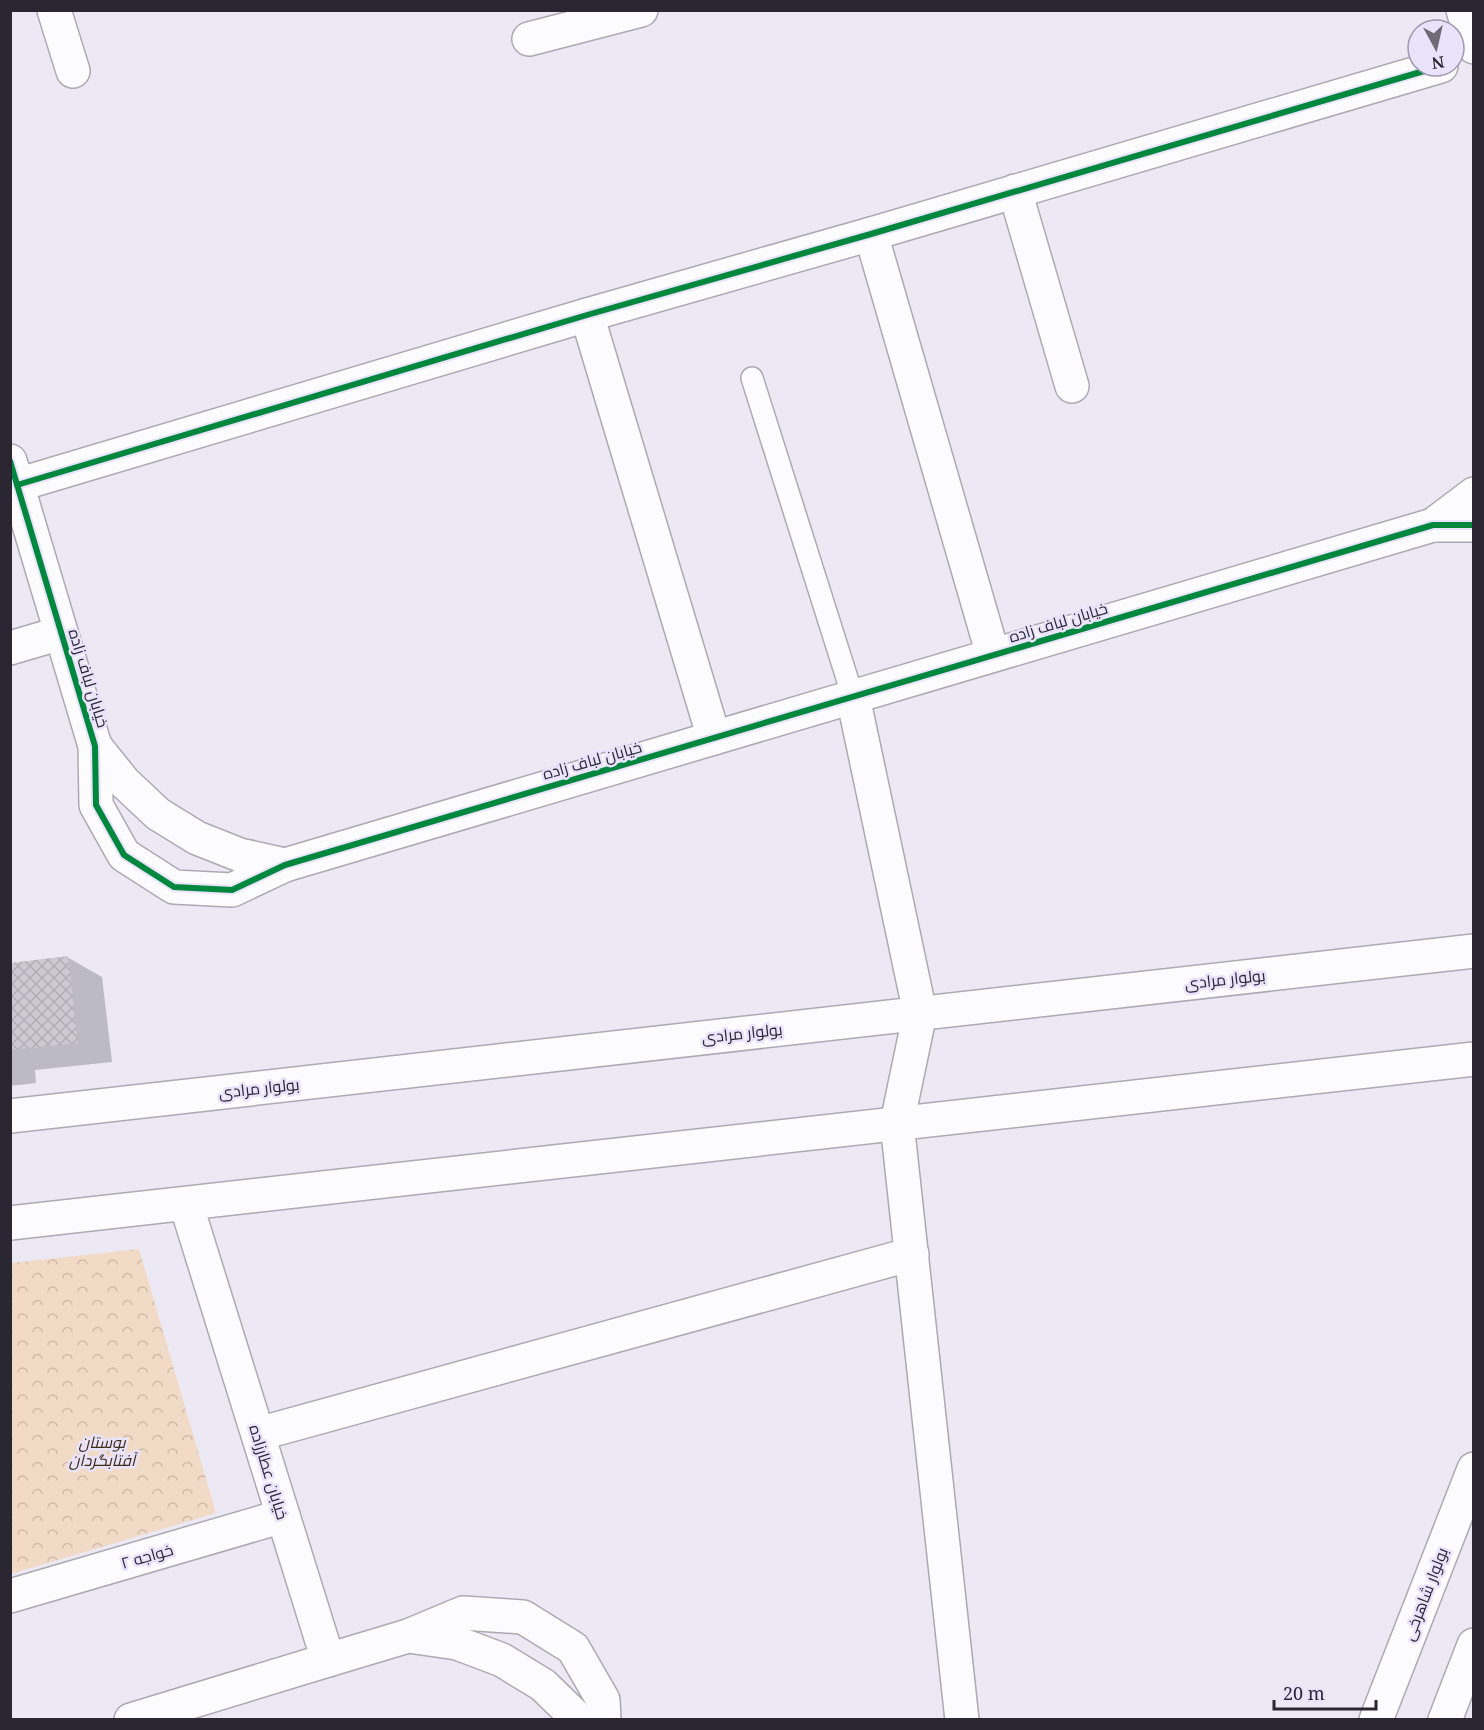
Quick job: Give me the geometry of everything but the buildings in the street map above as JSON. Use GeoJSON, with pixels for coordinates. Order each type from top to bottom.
{"type":"FeatureCollection","features":[{"type":"Feature","properties":{"kind":"street"},"geometry":{"type":"LineString","coordinates":[[54,10],[73,71]]}},
{"type":"Feature","properties":{"kind":"street"},"geometry":{"type":"LineString","coordinates":[[530,39],[641,10]]}},
{"type":"Feature","properties":{"kind":"street"},"geometry":{"type":"LineString","coordinates":[[1463,10],[1473,47]]}},
{"type":"Feature","properties":{"kind":"street"},"geometry":{"type":"LineString","coordinates":[[14,473],[587,315],[1406,76]]}},
{"type":"Feature","properties":{"kind":"street"},"geometry":{"type":"LineString","coordinates":[[1015,191],[1072,386]]}},
{"type":"Feature","properties":{"kind":"street"},"geometry":{"type":"LineString","coordinates":[[871,234],[993,655]]}},
{"type":"Feature","properties":{"kind":"street"},"geometry":{"type":"LineString","coordinates":[[587,315],[714,738]]}},
{"type":"Feature","properties":{"kind":"street","name":"خیابان لباف زاده"},"geometry":{"type":"LineString","coordinates":[[14,473],[95,746],[96,805],[124,855],[174,887],[232,890],[285,865],[1433,525],[1473,525]]}},
{"type":"Feature","properties":{"kind":"street","name":"خیابان لباف زاده"},"geometry":{"type":"LineString","coordinates":[[1433,525],[1473,494]]}},
{"type":"Feature","properties":{"kind":"street"},"geometry":{"type":"LineString","coordinates":[[10,648],[62,633]]}},
{"type":"Feature","properties":{"kind":"street"},"geometry":{"type":"LineString","coordinates":[[853,697],[920,1013],[897,1123],[962,1719]]}},
{"type":"Feature","properties":{"kind":"street","name":"خیابان لباف زاده"},"geometry":{"type":"LineString","coordinates":[[95,746],[124,782],[158,814],[198,838],[240,855],[285,865]]}},
{"type":"Feature","properties":{"kind":"street","name":"بولوار مرادی"},"geometry":{"type":"LineString","coordinates":[[10,1116],[1473,951]]}},
{"type":"Feature","properties":{"kind":"street"},"geometry":{"type":"LineString","coordinates":[[10,1223],[897,1123],[1466,1063]]}},
{"type":"Feature","properties":{"kind":"street","name":"خیابان عطارزاده"},"geometry":{"type":"LineString","coordinates":[[186,1203],[328,1660]]}},
{"type":"Feature","properties":{"kind":"street"},"geometry":{"type":"LineString","coordinates":[[258,1434],[912,1254]]}},
{"type":"Feature","properties":{"kind":"street","name":"بولوار شاهرخی"},"geometry":{"type":"LineString","coordinates":[[1376,1719],[1473,1469]]}},
{"type":"Feature","properties":{"kind":"street","name":"خواجه ۲"},"geometry":{"type":"LineString","coordinates":[[10,1596],[283,1516]]}},
{"type":"Feature","properties":{"kind":"street"},"geometry":{"type":"LineString","coordinates":[[131,1719],[408,1636],[463,1613],[523,1617],[573,1648],[603,1700],[604,1719]]}},
{"type":"Feature","properties":{"kind":"street"},"geometry":{"type":"LineString","coordinates":[[408,1636],[457,1643],[502,1660],[543,1685],[579,1719]]}},
{"type":"Feature","properties":{"kind":"street"},"geometry":{"type":"LineString","coordinates":[[1445,1719],[1473,1645]]}},
{"type":"Feature","properties":{"kind":"lane"},"geometry":{"type":"LineString","coordinates":[[752,378],[853,697]]}},
{"type":"Feature","properties":{"kind":"green space","name":"بوستان آفتابگردان"},"geometry":{"type":"Polygon","coordinates":[[[139,1249],[216,1513],[11,1574],[11,1263],[139,1249]]]}},
{"type":"Feature","properties":{"kind":"cycle path"},"geometry":{"type":"LineString","coordinates":[[17,485],[587,315],[1406,76]]}},
{"type":"Feature","properties":{"kind":"cycle path"},"geometry":{"type":"LineString","coordinates":[[10,461],[95,746],[96,805],[124,855],[174,887],[232,890],[285,865],[1433,525],[1474,525]]}}]}
